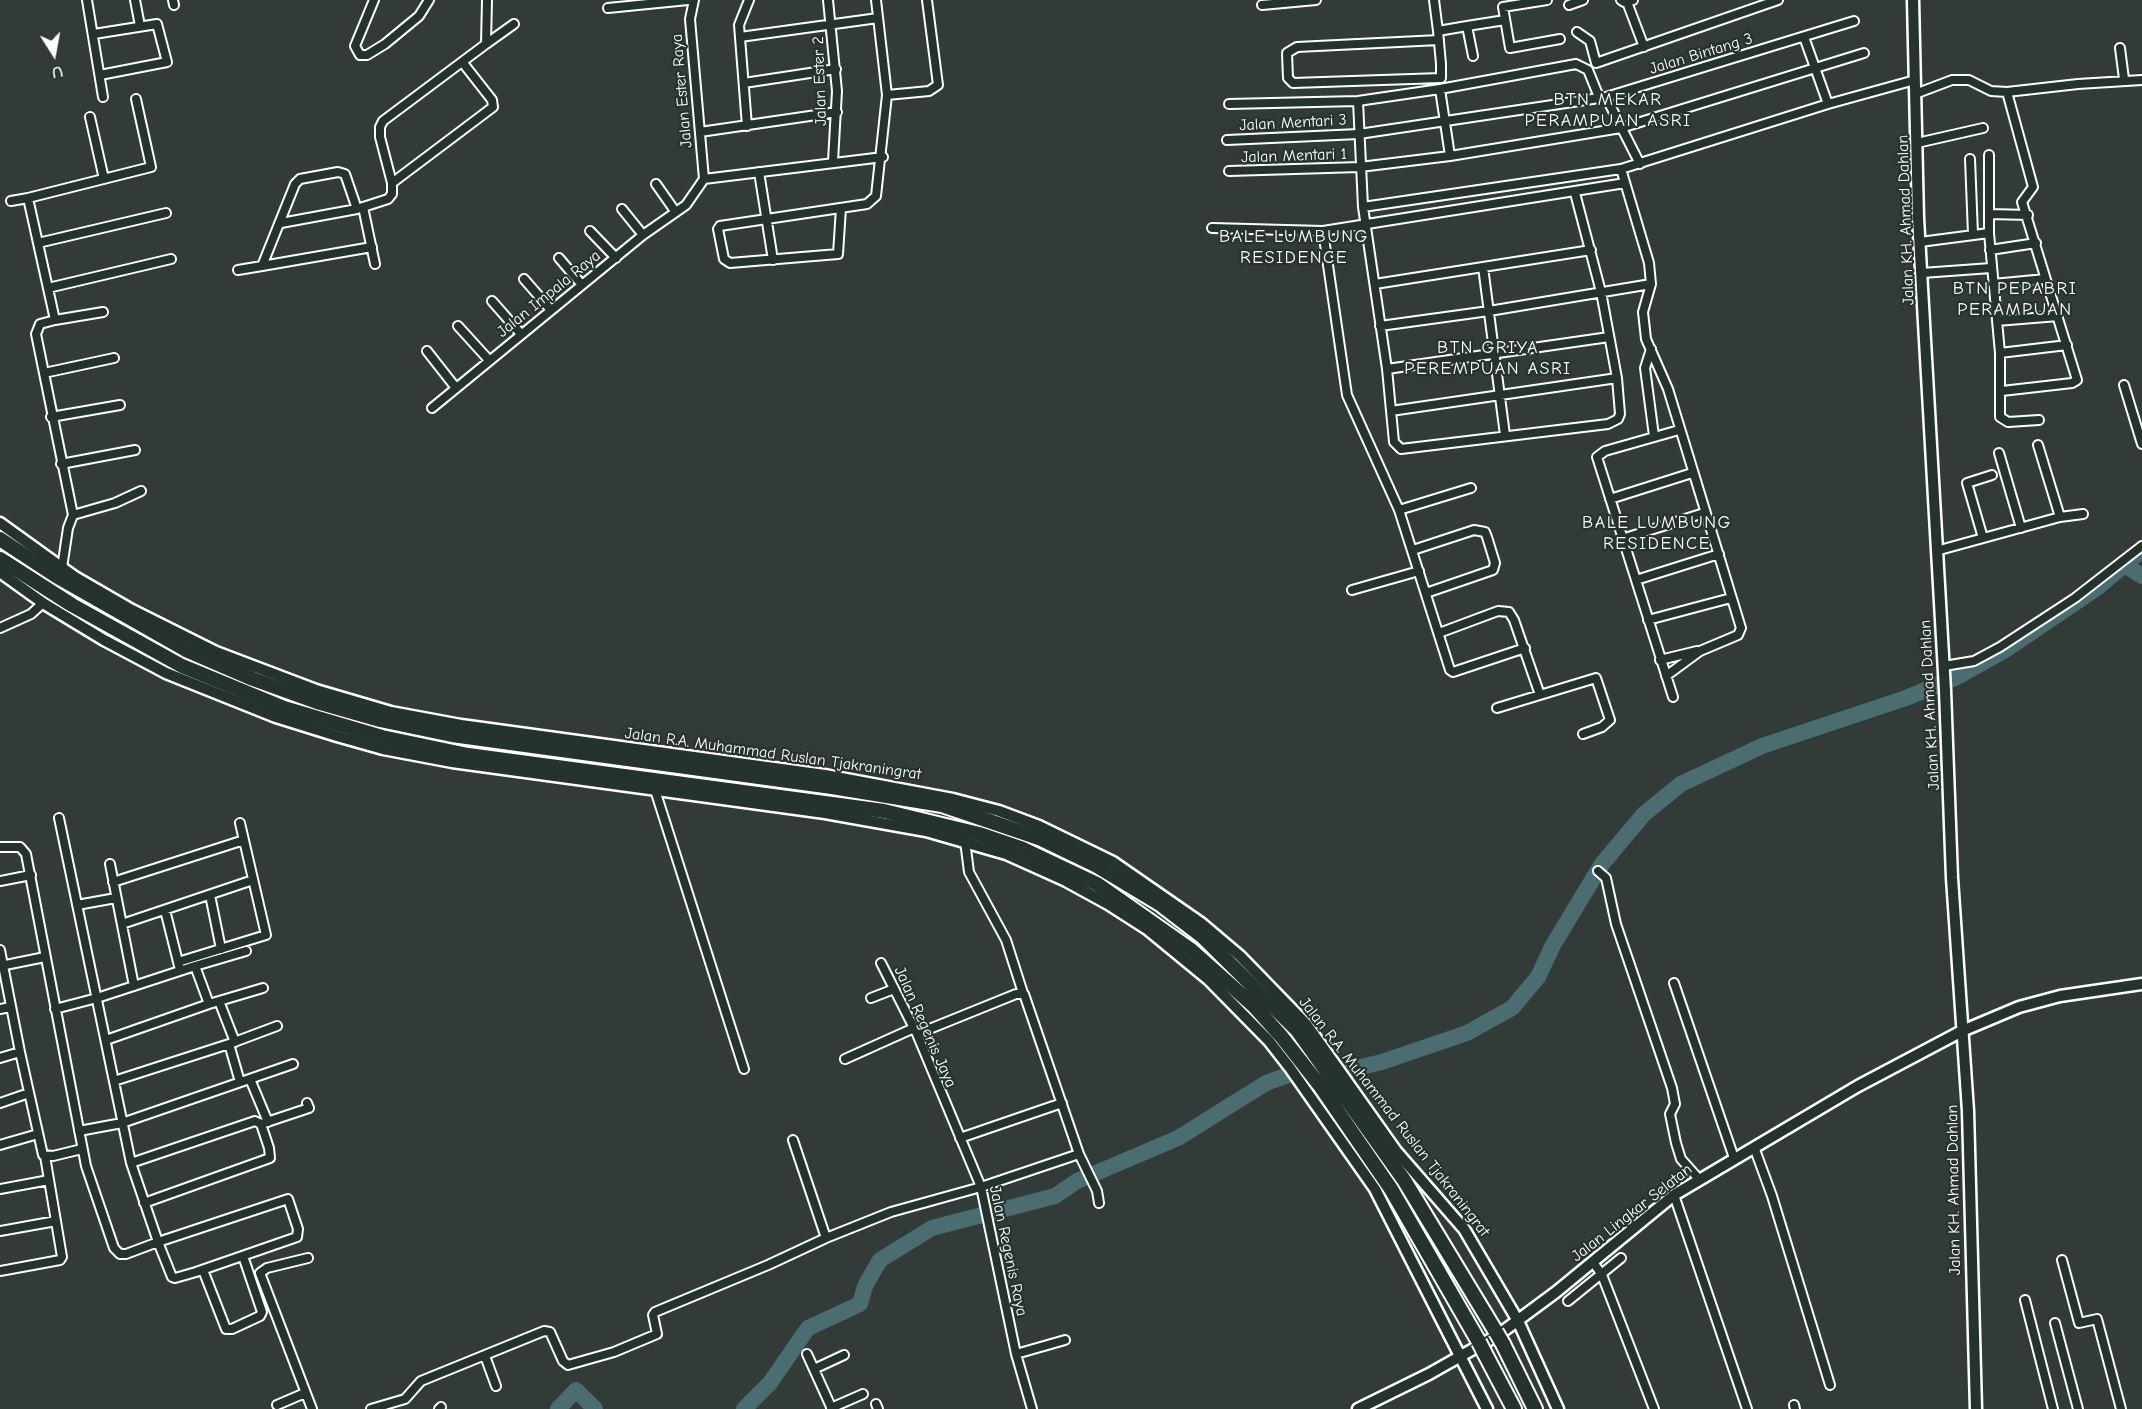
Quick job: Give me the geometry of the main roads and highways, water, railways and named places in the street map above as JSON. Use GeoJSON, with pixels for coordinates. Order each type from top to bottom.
{"type":"FeatureCollection","features":[{"type":"Feature","properties":{"kind":"highway","name":"Jalan R.A. Muhammad Ruslan Tjakraningrat"},"geometry":{"type":"LineString","coordinates":[[0,539],[56,576],[186,650],[253,680],[380,720],[452,735],[832,787],[942,805],[1040,838],[1097,866],[1160,904],[1203,937],[1301,1027],[1321,1062],[1327,1084],[1391,1189],[1514,1409]]}},
{"type":"Feature","properties":{"kind":"highway","name":"Jalan R.A. Muhammad Ruslan Tjakraningrat"},"geometry":{"type":"LineString","coordinates":[[0,559],[72,605],[182,666],[284,708],[382,738],[468,755],[884,811],[979,834],[1023,849],[1097,884],[1191,950],[1254,1006],[1308,1070],[1327,1084],[1404,1180],[1503,1344],[1535,1409]]}},
{"type":"Feature","properties":{"kind":"waterway"},"geometry":{"type":"LineString","coordinates":[[744,1409],[770,1383],[808,1328],[860,1304],[865,1286],[880,1260],[932,1228],[1055,1196],[1077,1181],[1178,1138],[1266,1083],[1299,1071],[1335,1073],[1382,1062],[1467,1033],[1512,1008],[1538,977],[1553,945],[1602,864],[1644,814],[1681,784],[1762,746],[1906,698],[1957,677],[2007,649],[2097,588],[2142,550]]}},
{"type":"Feature","properties":{"kind":"waterway"},"geometry":{"type":"LineString","coordinates":[[2125,565],[2142,576]]}},
{"type":"Feature","properties":{"kind":"waterway"},"geometry":{"type":"LineString","coordinates":[[558,1409],[576,1390],[595,1409]]}},
{"type":"Feature","properties":{"kind":"district","name":"BTN MEKAR PERAMPUAN ASRI"},"geometry":{"type":"Point","coordinates":[1608,110]}},
{"type":"Feature","properties":{"kind":"district","name":"BALE LUMBUNG RESIDENCE"},"geometry":{"type":"Point","coordinates":[1294,247]}},
{"type":"Feature","properties":{"kind":"district","name":"BTN PEPABRI PERAMPUAN"},"geometry":{"type":"Point","coordinates":[2015,299]}},
{"type":"Feature","properties":{"kind":"district","name":"BTN GRIYA PEREMPUAN ASRI"},"geometry":{"type":"Point","coordinates":[1488,358]}},
{"type":"Feature","properties":{"kind":"district","name":"BALE LUMBUNG RESIDENCE"},"geometry":{"type":"Point","coordinates":[1657,533]}}]}
